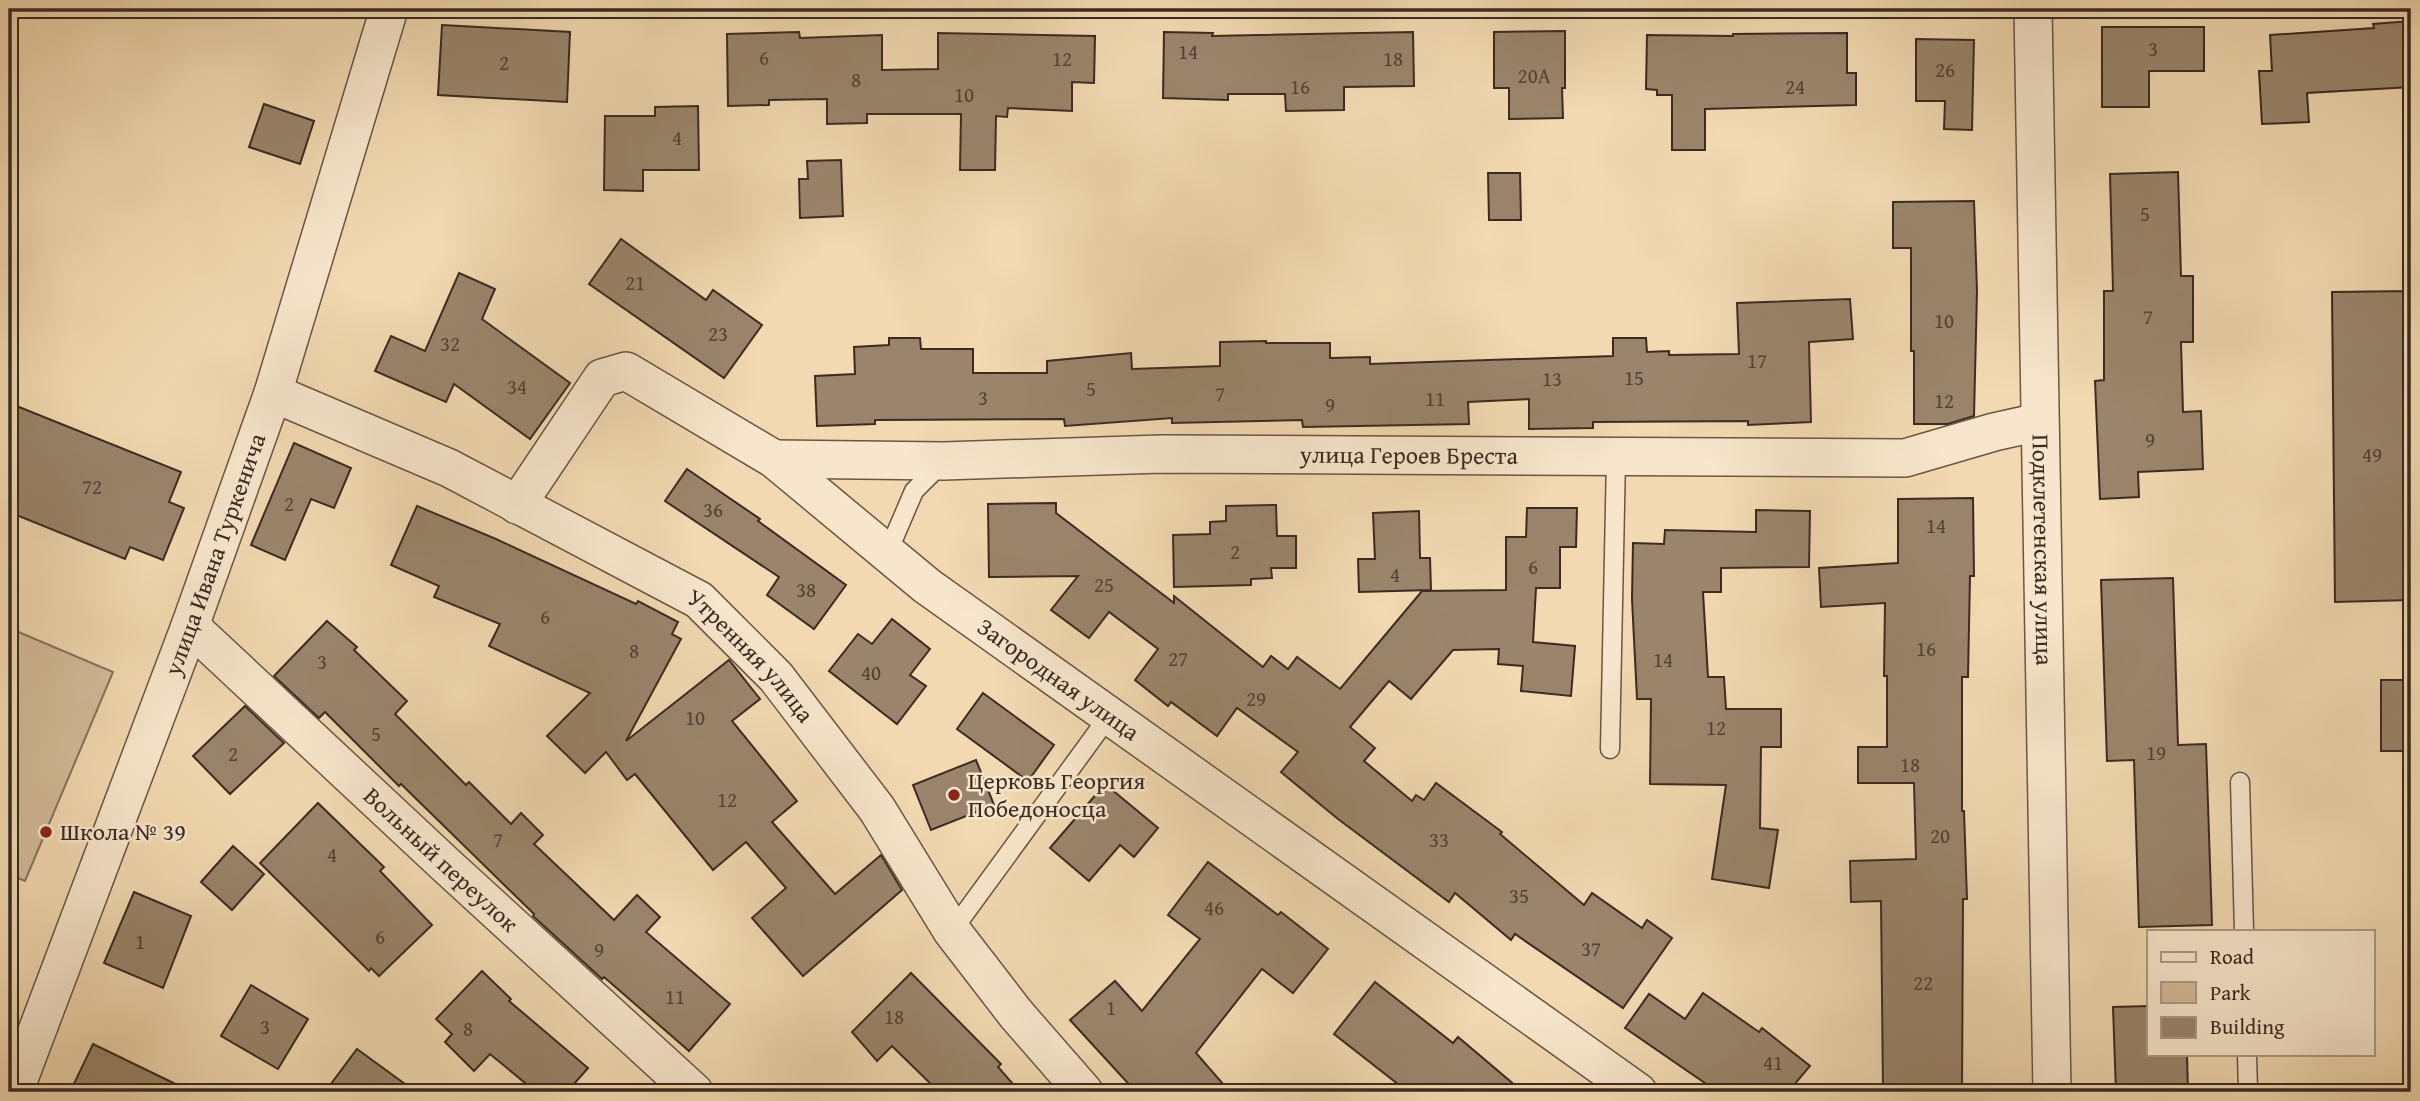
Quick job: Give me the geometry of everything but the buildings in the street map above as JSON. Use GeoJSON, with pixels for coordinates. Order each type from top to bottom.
{"type":"FeatureCollection","features":[{"type":"Feature","properties":{"kind":"street","name":"улица Ивана Туркенича"},"geometry":{"type":"LineString","coordinates":[[14,1092],[190,626],[273,393],[389,9]]}},
{"type":"Feature","properties":{"kind":"street","name":"Подклетенская улица"},"geometry":{"type":"LineString","coordinates":[[2034,9],[2052,1092]]}},
{"type":"Feature","properties":{"kind":"street","name":"Загородная улица"},"geometry":{"type":"LineString","coordinates":[[517,505],[602,378],[626,371],[774,459],[927,586],[1638,1092]]}},
{"type":"Feature","properties":{"kind":"street","name":"Утренняя улица"},"geometry":{"type":"LineString","coordinates":[[273,393],[449,468],[699,600],[776,677],[877,809],[952,931],[1016,1014],[1084,1092]]}},
{"type":"Feature","properties":{"kind":"street","name":"улица Героев Бреста"},"geometry":{"type":"LineString","coordinates":[[774,459],[944,461],[1161,454],[1905,458],[2039,422]]}},
{"type":"Feature","properties":{"kind":"street","name":"Вольный переулок"},"geometry":{"type":"LineString","coordinates":[[190,626],[694,1092]]}},
{"type":"Feature","properties":{"kind":"lane"},"geometry":{"type":"LineString","coordinates":[[1610,749],[1616,457]]}},
{"type":"Feature","properties":{"kind":"lane"},"geometry":{"type":"LineString","coordinates":[[887,554],[914,491],[944,461]]}},
{"type":"Feature","properties":{"kind":"lane"},"geometry":{"type":"LineString","coordinates":[[952,931],[1109,716]]}},
{"type":"Feature","properties":{"kind":"lane"},"geometry":{"type":"LineString","coordinates":[[2240,782],[2244,930]]}},
{"type":"Feature","properties":{"kind":"lane"},"geometry":{"type":"LineString","coordinates":[[2247,1056],[2248,1092]]}},
{"type":"Feature","properties":{"kind":"green space"},"geometry":{"type":"Polygon","coordinates":[[[9,628],[113,672],[25,881],[9,874],[9,628]]]}},
{"type":"Feature","properties":{"kind":"place","name":"Церковь Георгия Победоносца"},"geometry":{"type":"Point","coordinates":[954,795]}},
{"type":"Feature","properties":{"kind":"place","name":"Школа № 39"},"geometry":{"type":"Point","coordinates":[46,832]}}]}
